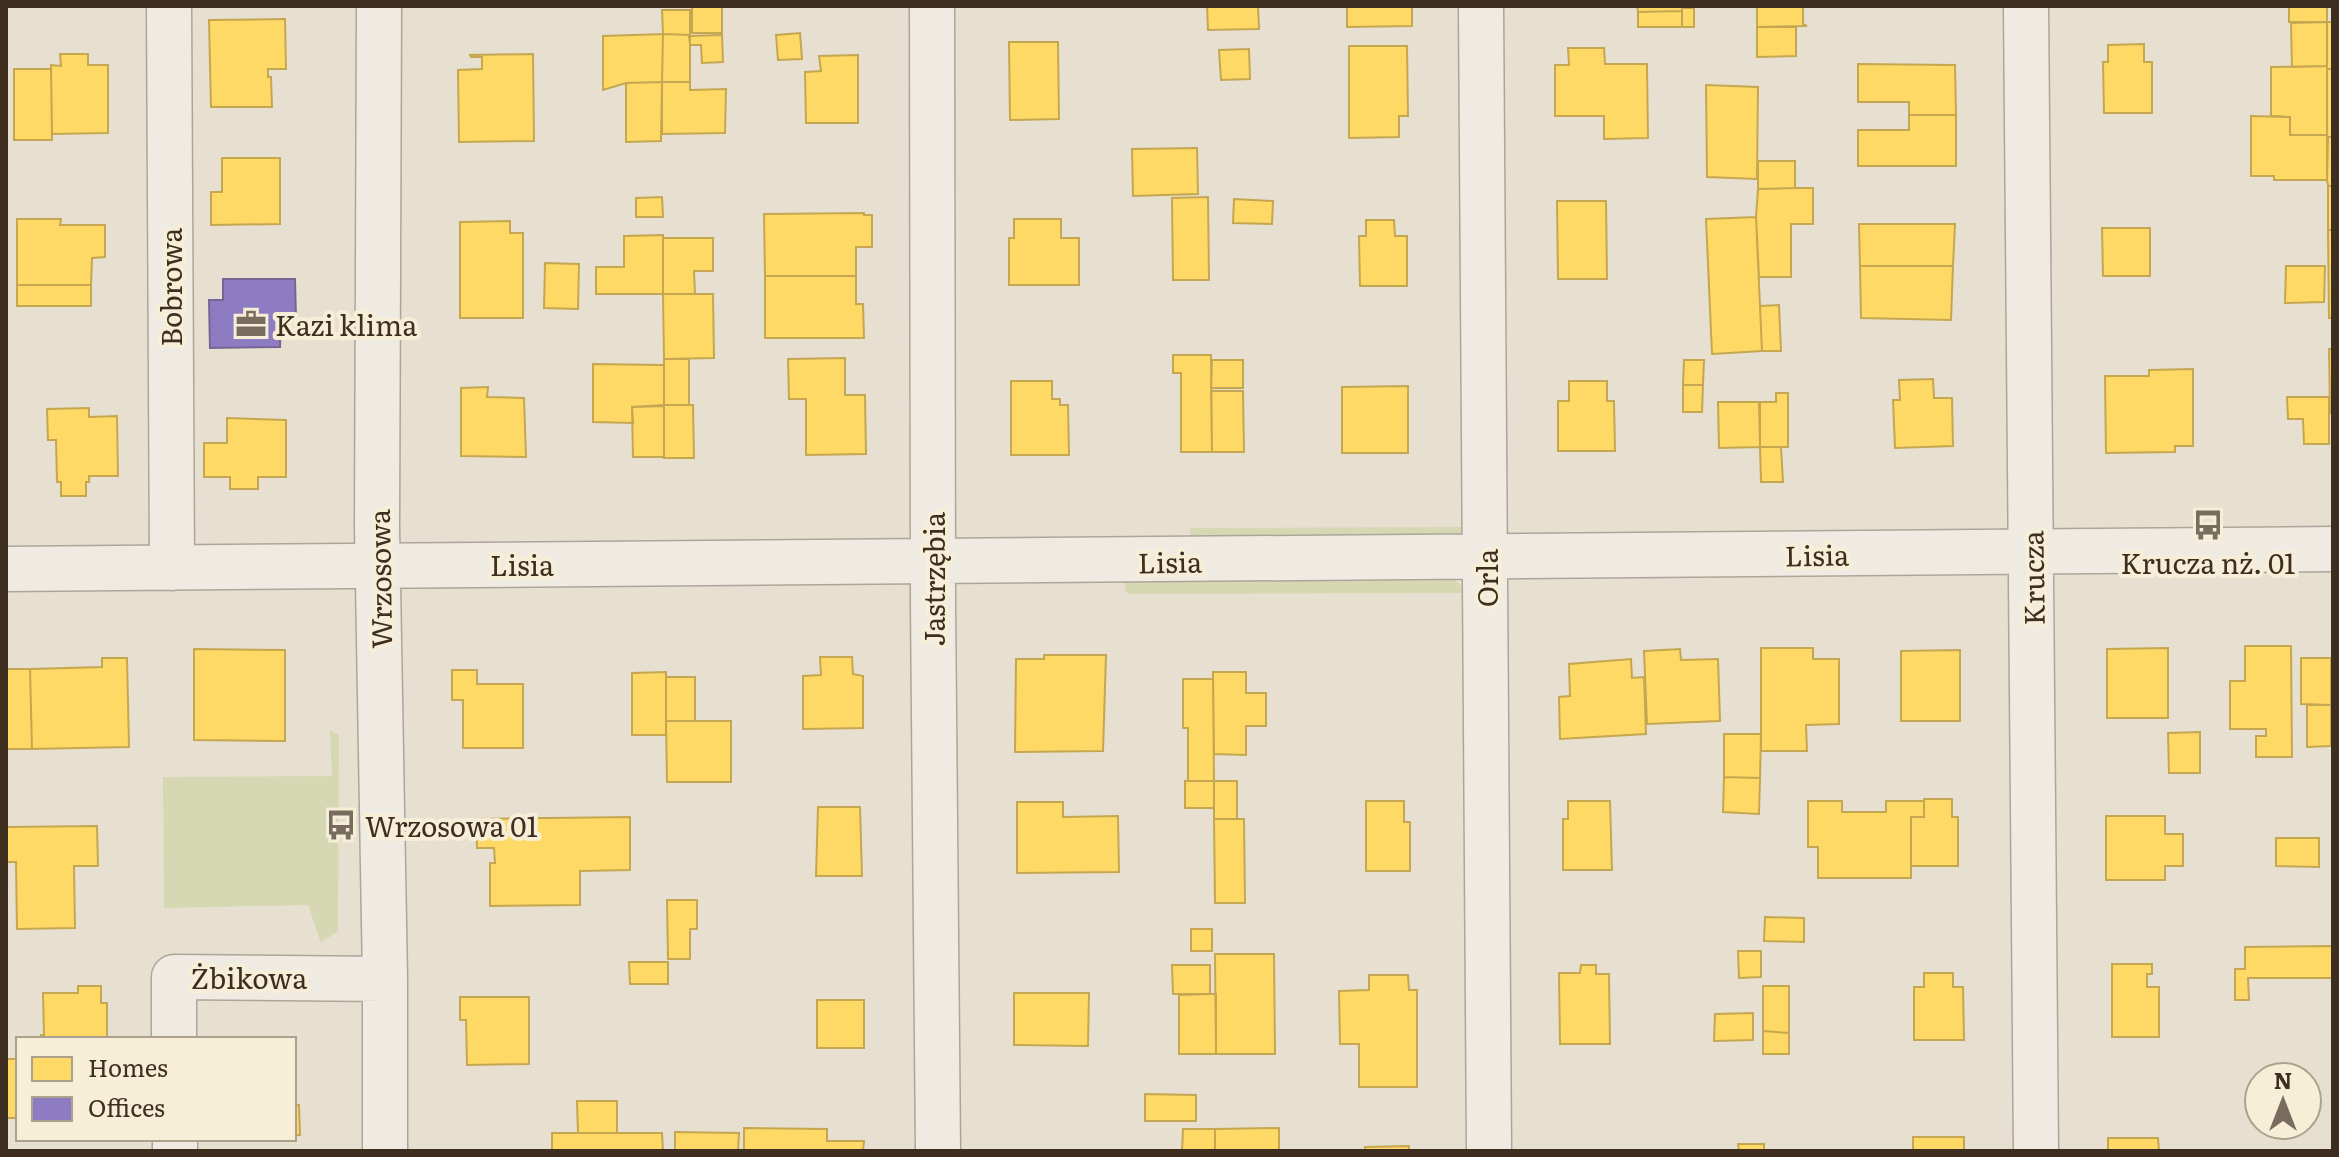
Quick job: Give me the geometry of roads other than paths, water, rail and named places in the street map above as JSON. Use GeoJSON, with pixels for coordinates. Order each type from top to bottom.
{"type":"FeatureCollection","features":[{"type":"Feature","properties":{"kind":"street","name":"Bobrowa"},"geometry":{"type":"LineString","coordinates":[[169,6],[172,568]]}},
{"type":"Feature","properties":{"kind":"street","name":"Wrzosowa"},"geometry":{"type":"LineString","coordinates":[[379,6],[378,565],[385,1151]]}},
{"type":"Feature","properties":{"kind":"street","name":"Jastrzębia"},"geometry":{"type":"LineString","coordinates":[[932,6],[938,1151]]}},
{"type":"Feature","properties":{"kind":"street","name":"Orla"},"geometry":{"type":"LineString","coordinates":[[1481,6],[1489,1151]]}},
{"type":"Feature","properties":{"kind":"street","name":"Krucza"},"geometry":{"type":"LineString","coordinates":[[2026,6],[2036,1151]]}},
{"type":"Feature","properties":{"kind":"street","name":"Lisia"},"geometry":{"type":"LineString","coordinates":[[6,569],[2333,549]]}},
{"type":"Feature","properties":{"kind":"street","name":"Żbikowa"},"geometry":{"type":"LineString","coordinates":[[174,1037],[174,977],[385,979]]}},
{"type":"Feature","properties":{"kind":"place","name":"Kazi klima"},"geometry":{"type":"Point","coordinates":[251,324]}},
{"type":"Feature","properties":{"kind":"place","name":"Krucza nż. 01"},"geometry":{"type":"Point","coordinates":[2208,525]}},
{"type":"Feature","properties":{"kind":"place","name":"Wrzosowa 01"},"geometry":{"type":"Point","coordinates":[341,825]}}]}
